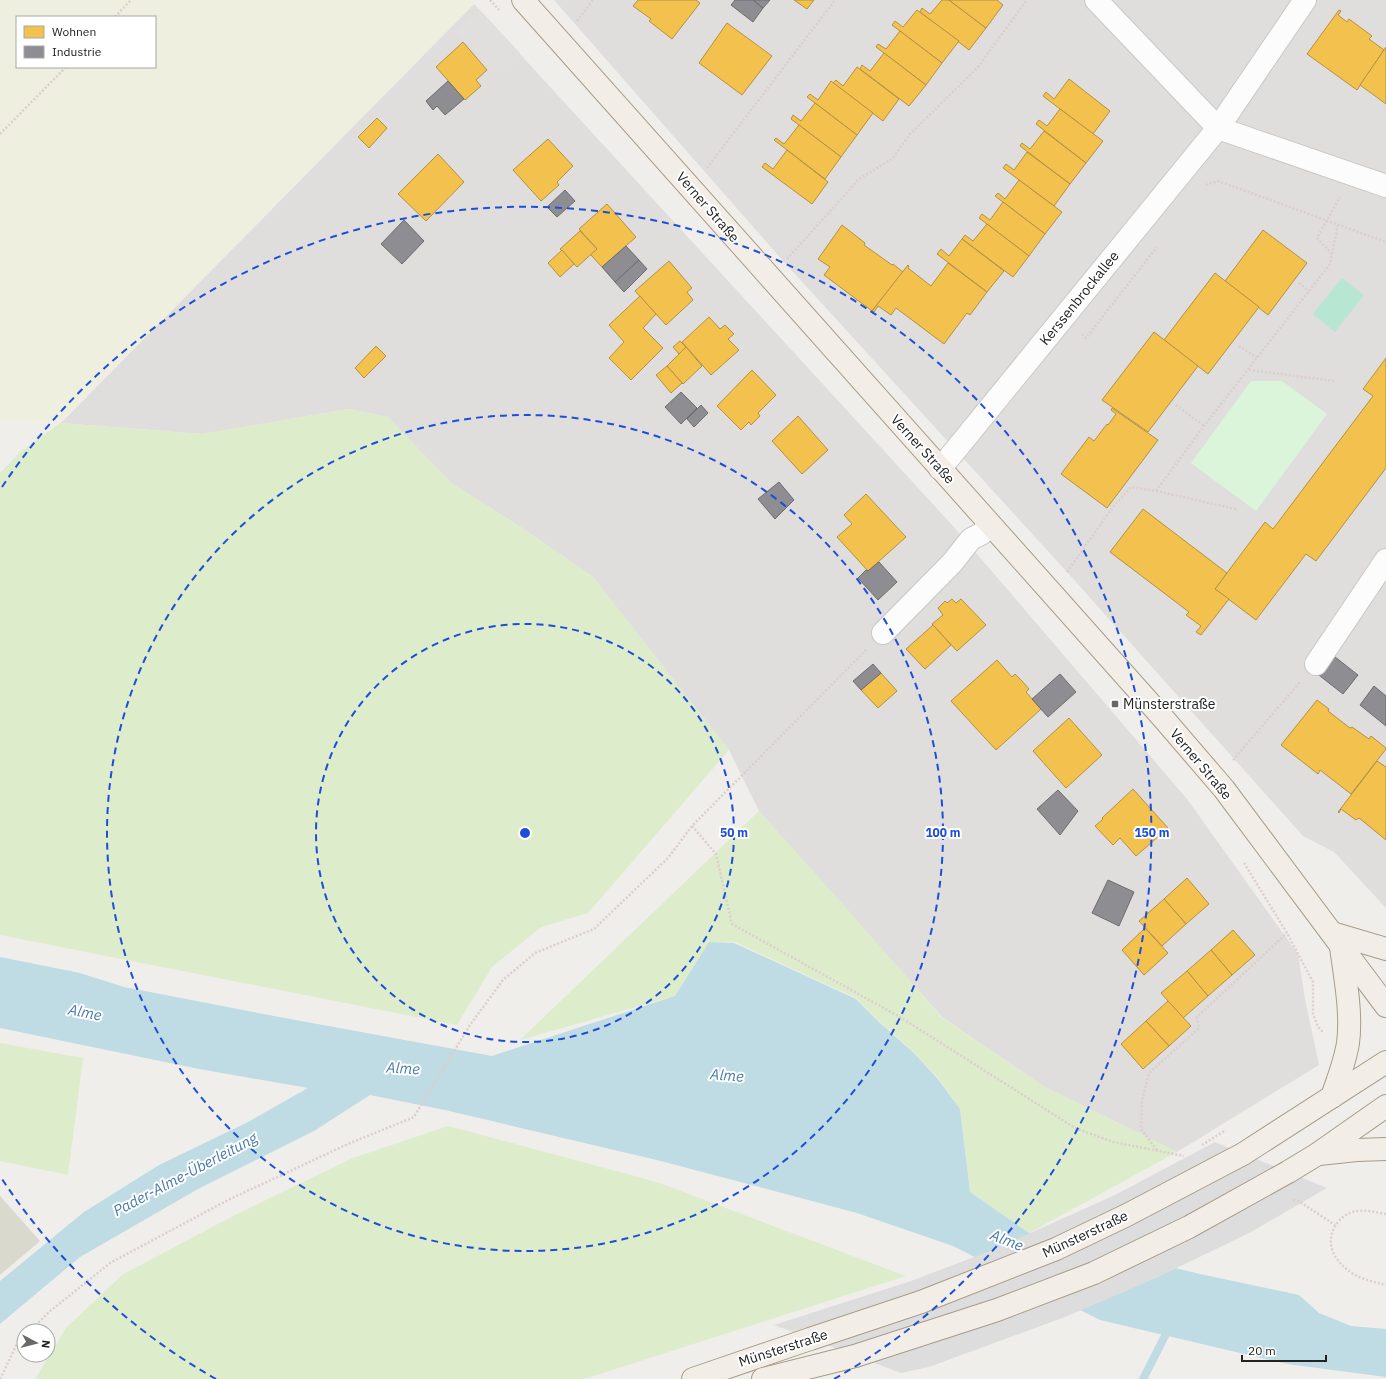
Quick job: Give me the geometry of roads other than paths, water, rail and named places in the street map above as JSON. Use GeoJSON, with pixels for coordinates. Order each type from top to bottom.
{"type":"FeatureCollection","features":[{"type":"Feature","properties":{"kind":"main road","name":"Verner Straße"},"geometry":{"type":"LineString","coordinates":[[523,0],[1163,718],[1224,789],[1386,1006]]}},
{"type":"Feature","properties":{"kind":"main road"},"geometry":{"type":"LineString","coordinates":[[1332,1097],[1348,1043],[1347,992],[1336,940],[1386,948]]}},
{"type":"Feature","properties":{"kind":"main road","name":"Münsterstraße"},"geometry":{"type":"LineString","coordinates":[[693,1379],[921,1302],[1056,1249],[1127,1215],[1243,1154],[1386,1062]]}},
{"type":"Feature","properties":{"kind":"main road","name":"Münsterstraße"},"geometry":{"type":"LineString","coordinates":[[763,1379],[855,1356],[997,1310],[1094,1273],[1189,1227],[1288,1172],[1316,1155],[1386,1106]]}},
{"type":"Feature","properties":{"kind":"main road"},"geometry":{"type":"LineString","coordinates":[[1316,1155],[1341,1151],[1386,1149]]}},
{"type":"Feature","properties":{"kind":"street"},"geometry":{"type":"LineString","coordinates":[[1096,0],[1218,128],[1386,186]]}},
{"type":"Feature","properties":{"kind":"street","name":"Kerssenbrockallee"},"geometry":{"type":"LineString","coordinates":[[940,469],[1218,128],[1305,0]]}},
{"type":"Feature","properties":{"kind":"street"},"geometry":{"type":"LineString","coordinates":[[883,633],[952,563],[971,539],[980,534],[990,525]]}},
{"type":"Feature","properties":{"kind":"street"},"geometry":{"type":"LineString","coordinates":[[1316,664],[1386,560]]}},
{"type":"Feature","properties":{"kind":"water"},"geometry":{"type":"Polygon","coordinates":[[[709,942],[734,943],[856,999],[914,1053],[937,1078],[960,1109],[970,1192],[1029,1233],[1200,1274],[1299,1295],[1319,1313],[1351,1326],[1386,1329],[1386,1377],[1287,1364],[1100,1320],[953,1246],[857,1213],[661,1161],[445,1110],[370,1095],[314,1131],[198,1189],[80,1257],[0,1324],[0,1281],[84,1212],[159,1165],[248,1122],[308,1088],[199,1069],[0,1028],[0,957],[80,973],[124,987],[492,1056],[675,996],[709,942]]]}},
{"type":"Feature","properties":{"kind":"waterway"},"geometry":{"type":"LineString","coordinates":[[1143,1379],[1170,1326]]}},
{"type":"Feature","properties":{"kind":"place","name":"Münsterstraße"},"geometry":{"type":"Point","coordinates":[1115,704]}},
{"type":"Feature","properties":{"kind":"water label","name":"Alme"},"geometry":{"type":"Point","coordinates":[85,1012]}},
{"type":"Feature","properties":{"kind":"water label","name":"Alme"},"geometry":{"type":"Point","coordinates":[403,1068]}},
{"type":"Feature","properties":{"kind":"water label","name":"Alme"},"geometry":{"type":"Point","coordinates":[727,1075]}},
{"type":"Feature","properties":{"kind":"water label","name":"Pader-Alme-Überleitung"},"geometry":{"type":"Point","coordinates":[185,1174]}},
{"type":"Feature","properties":{"kind":"water label","name":"Alme"},"geometry":{"type":"Point","coordinates":[1007,1240]}}]}
